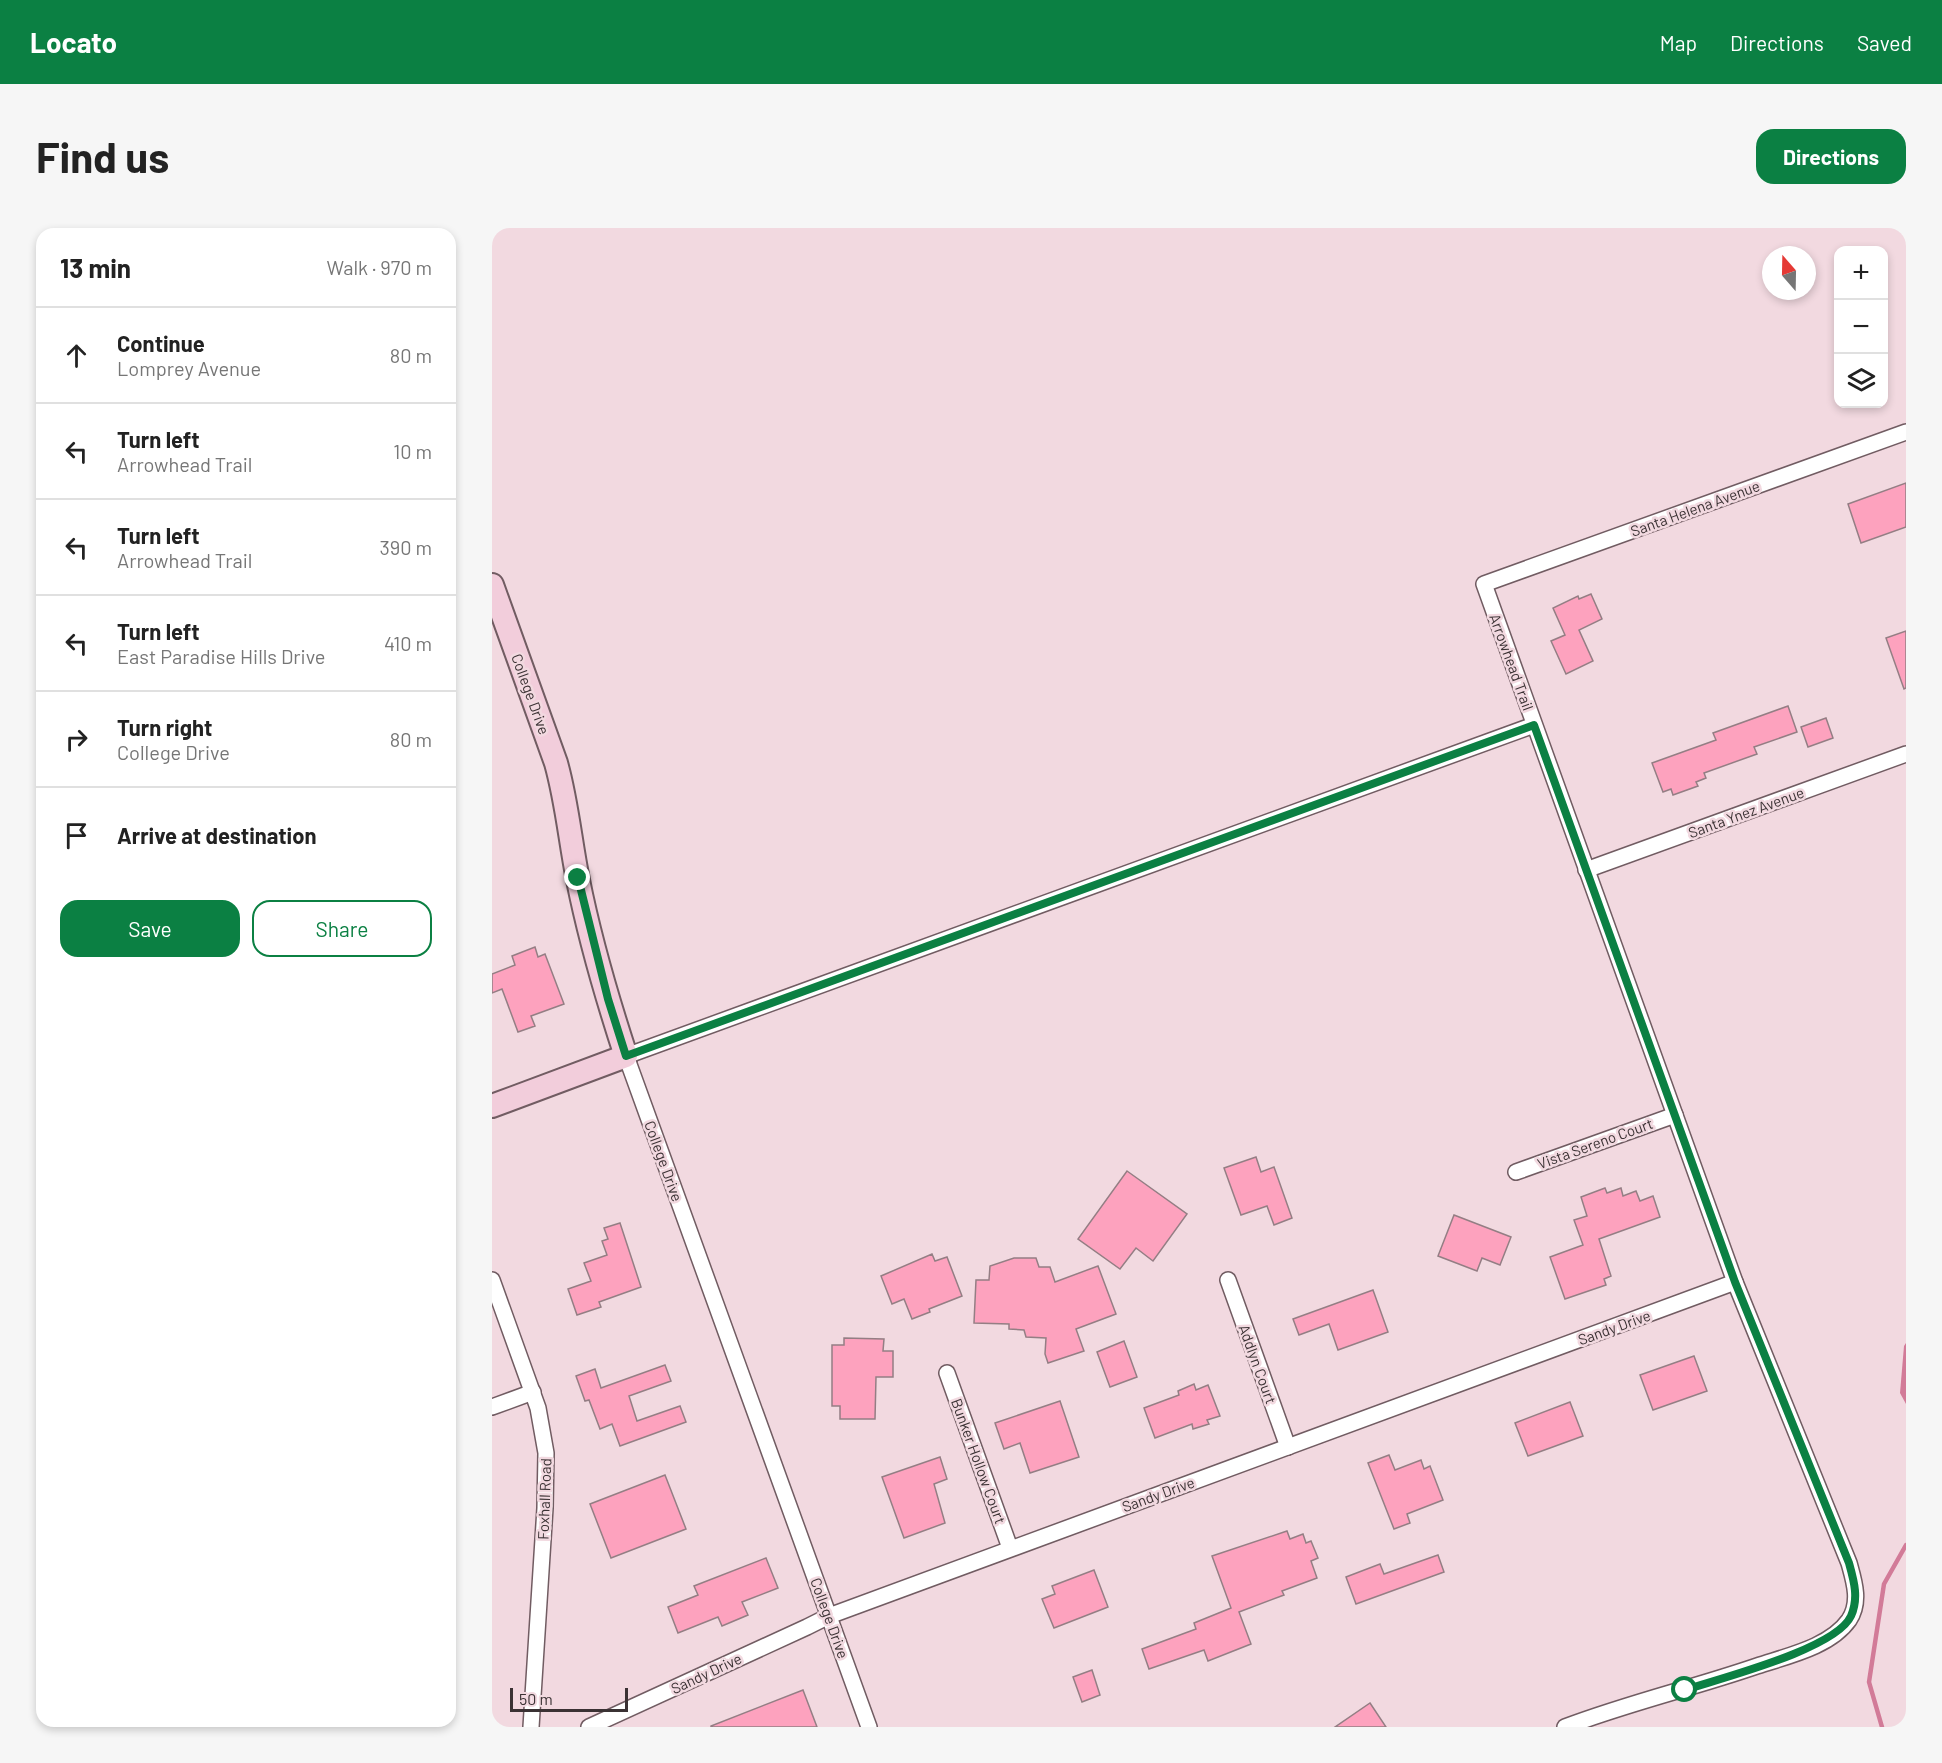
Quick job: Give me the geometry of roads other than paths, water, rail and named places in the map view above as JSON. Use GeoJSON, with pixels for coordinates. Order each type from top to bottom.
{"type":"FeatureCollection","features":[{"type":"Feature","properties":{"kind":"main road","name":"College Drive"},"geometry":{"type":"LineString","coordinates":[[492,585],[496,608],[561,781],[569,814],[583,905],[626,1056]]}},
{"type":"Feature","properties":{"kind":"main road"},"geometry":{"type":"LineString","coordinates":[[492,1106],[626,1056]]}},
{"type":"Feature","properties":{"kind":"street","name":"Santa Helena Avenue"},"geometry":{"type":"LineString","coordinates":[[1484,584],[1906,432]]}},
{"type":"Feature","properties":{"kind":"street","name":"Arrowhead Trail"},"geometry":{"type":"LineString","coordinates":[[1484,584],[1735,1282],[1849,1563],[1856,1586],[1856,1602],[1850,1618],[1839,1631],[1814,1645],[1735,1674],[1599,1714],[1565,1727]]}},
{"type":"Feature","properties":{"kind":"street"},"geometry":{"type":"LineString","coordinates":[[626,1056],[1534,725]]}},
{"type":"Feature","properties":{"kind":"street","name":"Santa Ynez Avenue"},"geometry":{"type":"LineString","coordinates":[[1586,870],[1906,754]]}},
{"type":"Feature","properties":{"kind":"street","name":"College Drive"},"geometry":{"type":"LineString","coordinates":[[626,1056],[869,1727]]}},
{"type":"Feature","properties":{"kind":"street","name":"Vista Sereno Court"},"geometry":{"type":"LineString","coordinates":[[1516,1172],[1675,1115]]}},
{"type":"Feature","properties":{"kind":"street","name":"Foxhall Road"},"geometry":{"type":"LineString","coordinates":[[492,1280],[533,1392],[543,1427],[546,1473],[531,1727]]}},
{"type":"Feature","properties":{"kind":"street","name":"Addlyn Court"},"geometry":{"type":"LineString","coordinates":[[1228,1280],[1288,1447]]}},
{"type":"Feature","properties":{"kind":"street","name":"Sandy Drive"},"geometry":{"type":"LineString","coordinates":[[589,1727],[829,1616],[1735,1282]]}},
{"type":"Feature","properties":{"kind":"street","name":"Bunker Hollow Court"},"geometry":{"type":"LineString","coordinates":[[947,1373],[1010,1548]]}},
{"type":"Feature","properties":{"kind":"street"},"geometry":{"type":"LineString","coordinates":[[492,1407],[533,1392]]}},
{"type":"Feature","properties":{"kind":"waterway"},"geometry":{"type":"LineString","coordinates":[[1882,1727],[1869,1682],[1884,1584],[1906,1545]]}}]}
